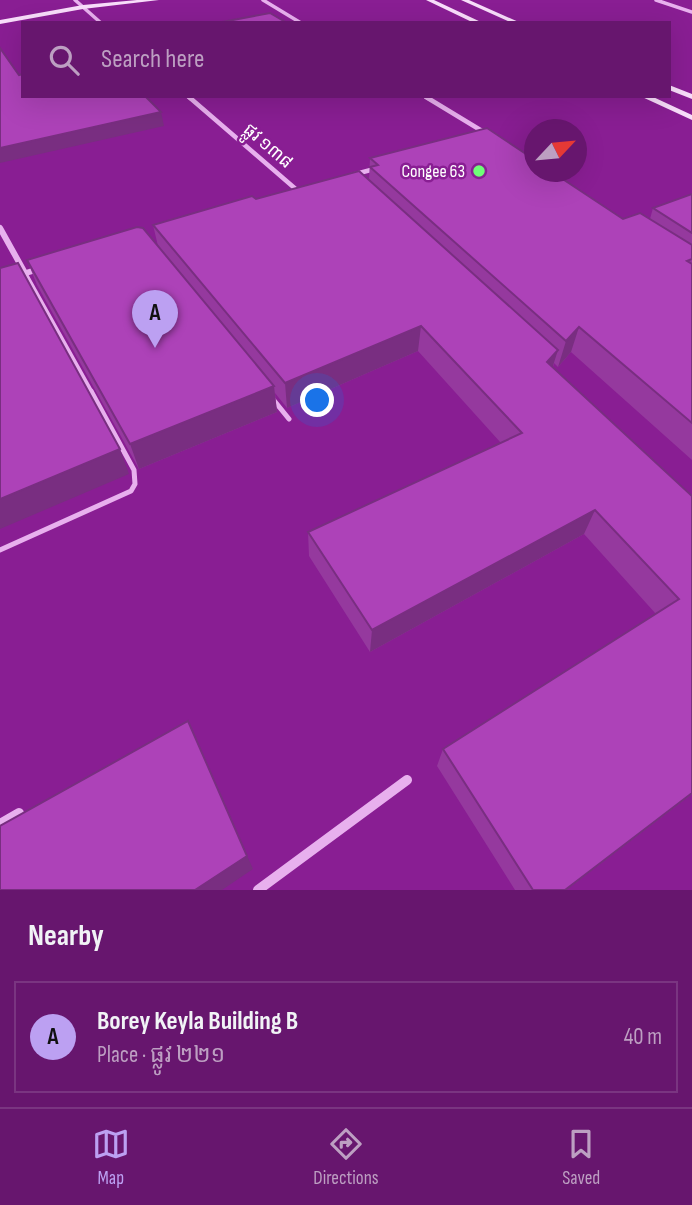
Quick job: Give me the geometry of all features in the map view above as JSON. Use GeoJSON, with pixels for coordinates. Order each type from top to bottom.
{"type":"FeatureCollection","features":[{"type":"Feature","properties":{"kind":"main road"},"geometry":{"type":"LineString","coordinates":[[0,22],[110,0]]}},
{"type":"Feature","properties":{"kind":"main road"},"geometry":{"type":"LineString","coordinates":[[83,7],[156,0]]}},
{"type":"Feature","properties":{"kind":"main road"},"geometry":{"type":"LineString","coordinates":[[429,0],[476,21]]}},
{"type":"Feature","properties":{"kind":"main road"},"geometry":{"type":"LineString","coordinates":[[464,0],[513,21]]}},
{"type":"Feature","properties":{"kind":"main road"},"geometry":{"type":"LineString","coordinates":[[671,88],[692,97]]}},
{"type":"Feature","properties":{"kind":"main road"},"geometry":{"type":"LineString","coordinates":[[648,98],[692,118]]}},
{"type":"Feature","properties":{"kind":"street"},"geometry":{"type":"LineString","coordinates":[[75,0],[99,21]]}},
{"type":"Feature","properties":{"kind":"street"},"geometry":{"type":"LineString","coordinates":[[263,0],[298,21]]}},
{"type":"Feature","properties":{"kind":"street"},"geometry":{"type":"LineString","coordinates":[[656,0],[692,12]]}},
{"type":"Feature","properties":{"kind":"street","name":"ផ្លូវ ១៣៨"},"geometry":{"type":"LineString","coordinates":[[189,98],[298,191]]}},
{"type":"Feature","properties":{"kind":"street"},"geometry":{"type":"LineString","coordinates":[[427,98],[494,138],[481,142]]}},
{"type":"Feature","properties":{"kind":"street"},"geometry":{"type":"LineString","coordinates":[[357,186],[346,176],[387,166]]}},
{"type":"Feature","properties":{"kind":"street"},"geometry":{"type":"LineString","coordinates":[[285,195],[310,187]]}},
{"type":"Feature","properties":{"kind":"street"},"geometry":{"type":"LineString","coordinates":[[0,228],[25,273]]}},
{"type":"Feature","properties":{"kind":"street"},"geometry":{"type":"LineString","coordinates":[[0,281],[51,265]]}},
{"type":"Feature","properties":{"kind":"street"},"geometry":{"type":"LineString","coordinates":[[258,890],[407,780]]}},
{"type":"Feature","properties":{"kind":"street"},"geometry":{"type":"LineString","coordinates":[[0,824],[19,813]]}},
{"type":"Feature","properties":{"kind":"lane"},"geometry":{"type":"LineString","coordinates":[[0,550],[131,491],[135,484],[134,470],[25,273]]}},
{"type":"Feature","properties":{"kind":"lane"},"geometry":{"type":"LineString","coordinates":[[272,397],[289,419]]}},
{"type":"Feature","properties":{"kind":"building"},"geometry":{"type":"Polygon","coordinates":[[[270,13],[284,21],[228,21],[270,13]]]}},
{"type":"Feature","properties":{"kind":"building"},"geometry":{"type":"Polygon","coordinates":[[[0,48],[21,74],[21,98],[147,98],[161,112],[0,148],[0,48]]]}},
{"type":"Feature","properties":{"kind":"building"},"geometry":{"type":"Polygon","coordinates":[[[487,128],[524,153],[524,182],[567,182],[623,219],[640,213],[692,245],[692,259],[687,261],[692,264],[692,423],[579,327],[566,341],[370,167],[378,165],[370,158],[487,128]]]}},
{"type":"Feature","properties":{"kind":"building"},"geometry":{"type":"Polygon","coordinates":[[[359,171],[558,350],[547,362],[692,496],[692,793],[565,890],[533,890],[443,749],[679,599],[595,510],[372,630],[308,532],[522,433],[421,326],[285,383],[153,225],[252,196],[256,199],[359,171]]]}},
{"type":"Feature","properties":{"kind":"building"},"geometry":{"type":"Polygon","coordinates":[[[692,194],[692,233],[653,208],[692,194]]]}},
{"type":"Feature","properties":{"kind":"building"},"geometry":{"type":"Polygon","coordinates":[[[137,227],[143,228],[274,386],[130,444],[27,260],[137,227]]]}},
{"type":"Feature","properties":{"kind":"building"},"geometry":{"type":"Polygon","coordinates":[[[18,263],[120,449],[0,499],[0,268],[18,263]]]}},
{"type":"Feature","properties":{"kind":"building"},"geometry":{"type":"Polygon","coordinates":[[[188,721],[247,856],[195,890],[0,890],[0,826],[188,721]]]}},
{"type":"Feature","properties":{"kind":"place","name":"Congee 63"},"geometry":{"type":"Point","coordinates":[479,171]}},
{"type":"Feature","properties":{"kind":"place","name":"Borey Keyla Building B"},"geometry":{"type":"Point","coordinates":[155,348]}}]}
